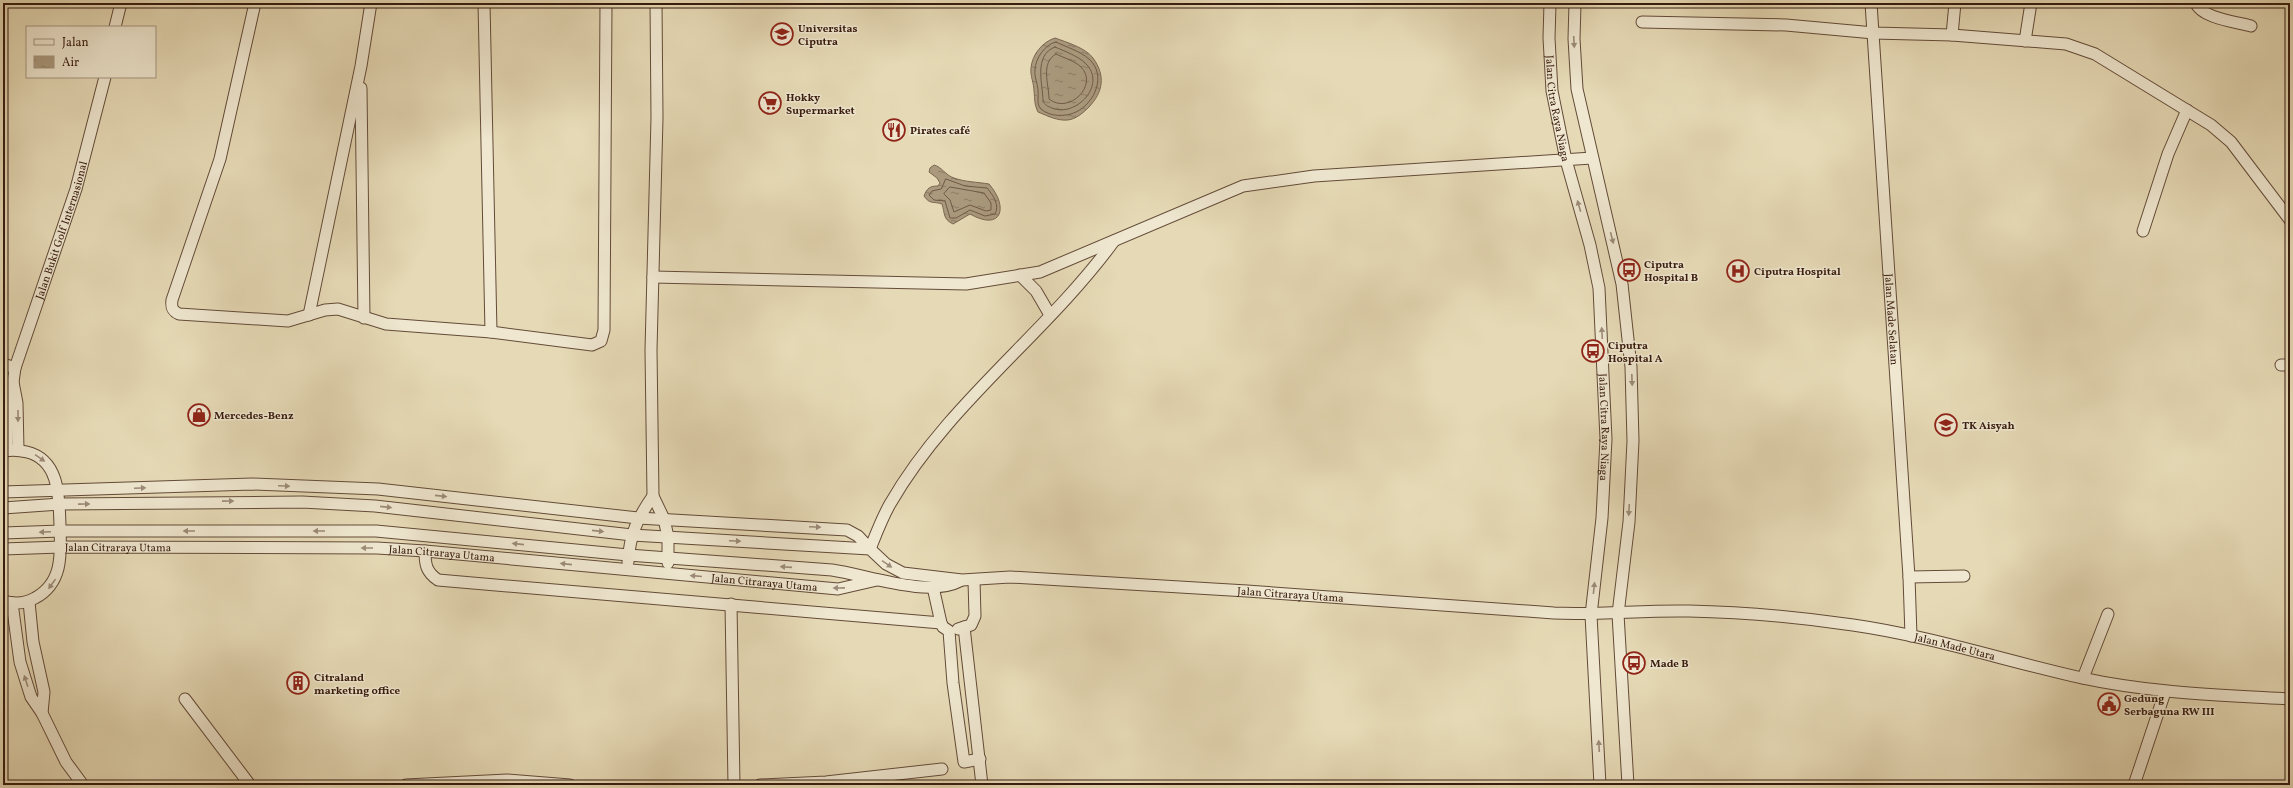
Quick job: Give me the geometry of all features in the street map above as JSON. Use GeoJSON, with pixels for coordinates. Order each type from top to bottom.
{"type":"FeatureCollection","features":[{"type":"Feature","properties":{"kind":"street"},"geometry":{"type":"LineString","coordinates":[[116,26],[121,3]]}},
{"type":"Feature","properties":{"kind":"street"},"geometry":{"type":"LineString","coordinates":[[255,3],[220,159],[172,300],[172,308],[179,314],[288,320],[325,310],[338,309],[350,311],[364,318],[386,324],[491,332],[592,344],[601,341],[603,337],[606,3]]}},
{"type":"Feature","properties":{"kind":"street"},"geometry":{"type":"LineString","coordinates":[[309,315],[361,66],[371,3]]}},
{"type":"Feature","properties":{"kind":"street"},"geometry":{"type":"LineString","coordinates":[[484,3],[491,332]]}},
{"type":"Feature","properties":{"kind":"street"},"geometry":{"type":"LineString","coordinates":[[656,3],[651,350],[653,496],[664,519],[668,537],[668,573]]}},
{"type":"Feature","properties":{"kind":"street","name":"Jalan Citra Raya Niaga"},"geometry":{"type":"LineString","coordinates":[[1550,3],[1549,38],[1552,91],[1566,160],[1590,245],[1599,288],[1604,366],[1606,439],[1602,518],[1591,615],[1600,785]]}},
{"type":"Feature","properties":{"kind":"street","name":"Jalan Citra Raya Niaga"},"geometry":{"type":"LineString","coordinates":[[1575,3],[1574,38],[1578,89],[1592,158],[1622,284],[1631,367],[1633,441],[1629,522],[1618,614],[1628,785]]}},
{"type":"Feature","properties":{"kind":"street","name":"Jalan Made Selatan"},"geometry":{"type":"LineString","coordinates":[[1871,3],[1909,577],[1911,636]]}},
{"type":"Feature","properties":{"kind":"street"},"geometry":{"type":"LineString","coordinates":[[1952,35],[1955,3]]}},
{"type":"Feature","properties":{"kind":"street"},"geometry":{"type":"LineString","coordinates":[[2025,41],[2031,3]]}},
{"type":"Feature","properties":{"kind":"street"},"geometry":{"type":"LineString","coordinates":[[2196,3],[2199,9],[2205,14],[2251,26]]}},
{"type":"Feature","properties":{"kind":"street"},"geometry":{"type":"LineString","coordinates":[[1642,22],[1786,25],[1874,34],[1952,35],[2066,44],[2080,48],[2111,64],[2211,125],[2231,142],[2290,220]]}},
{"type":"Feature","properties":{"kind":"street"},"geometry":{"type":"LineString","coordinates":[[361,66],[364,318]]}},
{"type":"Feature","properties":{"kind":"street","name":"Jalan Bukit Golf Internasional"},"geometry":{"type":"LineString","coordinates":[[9,451],[6,401],[13,382],[15,368],[76,189],[105,78]]}},
{"type":"Feature","properties":{"kind":"street"},"geometry":{"type":"LineString","coordinates":[[2143,231],[2168,154],[2187,110]]}},
{"type":"Feature","properties":{"kind":"street"},"geometry":{"type":"LineString","coordinates":[[653,277],[966,284],[1040,272],[1243,186],[1314,176],[1592,158]]}},
{"type":"Feature","properties":{"kind":"street"},"geometry":{"type":"LineString","coordinates":[[3,508],[60,504],[250,501],[360,505],[632,535],[870,549],[889,505],[927,450],[1002,364],[1092,271],[1114,241]]}},
{"type":"Feature","properties":{"kind":"street"},"geometry":{"type":"LineString","coordinates":[[1020,275],[1036,291],[1050,315]]}},
{"type":"Feature","properties":{"kind":"street"},"geometry":{"type":"LineString","coordinates":[[3,364],[15,368]]}},
{"type":"Feature","properties":{"kind":"street"},"geometry":{"type":"LineString","coordinates":[[9,451],[33,453],[46,462],[55,475],[60,504],[61,547],[60,564],[55,581],[44,594],[29,606],[9,605],[20,662],[31,697],[42,713],[66,762],[83,785]]}},
{"type":"Feature","properties":{"kind":"street","name":"Jalan Citraraya Utama"},"geometry":{"type":"LineString","coordinates":[[3,492],[252,484],[378,489],[638,518],[847,530],[858,536],[886,564],[903,573],[962,580],[1018,578],[1248,591],[1591,615],[1618,614]]}},
{"type":"Feature","properties":{"kind":"street"},"geometry":{"type":"LineString","coordinates":[[627,570],[632,535],[638,518],[653,496]]}},
{"type":"Feature","properties":{"kind":"street","name":"Jalan Citraraya Utama"},"geometry":{"type":"LineString","coordinates":[[3,533],[60,531],[376,531],[628,555],[832,570],[854,573],[877,580],[933,587],[952,585],[962,580]]}},
{"type":"Feature","properties":{"kind":"street","name":"Jalan Citraraya Utama"},"geometry":{"type":"LineString","coordinates":[[3,549],[61,547],[377,548],[425,551],[838,589],[877,580]]}},
{"type":"Feature","properties":{"kind":"street"},"geometry":{"type":"LineString","coordinates":[[425,551],[426,566],[430,575],[438,580],[731,604],[945,627],[964,627],[971,625],[975,616],[974,580]]}},
{"type":"Feature","properties":{"kind":"street"},"geometry":{"type":"LineString","coordinates":[[1909,577],[1964,576]]}},
{"type":"Feature","properties":{"kind":"street"},"geometry":{"type":"LineString","coordinates":[[933,587],[945,627],[964,762],[980,759]]}},
{"type":"Feature","properties":{"kind":"street"},"geometry":{"type":"LineString","coordinates":[[731,604],[734,785]]}},
{"type":"Feature","properties":{"kind":"street"},"geometry":{"type":"LineString","coordinates":[[29,606],[44,692],[42,713]]}},
{"type":"Feature","properties":{"kind":"street","name":"Jalan Made Utara"},"geometry":{"type":"LineString","coordinates":[[1618,614],[1688,611],[1741,614],[1853,625],[1911,636],[2083,678],[2164,692],[2290,699]]}},
{"type":"Feature","properties":{"kind":"street"},"geometry":{"type":"LineString","coordinates":[[2083,678],[2108,614]]}},
{"type":"Feature","properties":{"kind":"street"},"geometry":{"type":"LineString","coordinates":[[964,627],[982,785]]}},
{"type":"Feature","properties":{"kind":"street"},"geometry":{"type":"LineString","coordinates":[[2134,785],[2164,692]]}},
{"type":"Feature","properties":{"kind":"street"},"geometry":{"type":"LineString","coordinates":[[185,699],[250,785]]}},
{"type":"Feature","properties":{"kind":"street"},"geometry":{"type":"LineString","coordinates":[[760,785],[826,782],[942,769]]}},
{"type":"Feature","properties":{"kind":"street"},"geometry":{"type":"LineString","coordinates":[[406,785],[507,780],[570,785]]}},
{"type":"Feature","properties":{"kind":"water"},"geometry":{"type":"Polygon","coordinates":[[[1055,38],[1076,46],[1090,54],[1100,71],[1101,77],[1100,90],[1094,101],[1079,115],[1068,120],[1056,119],[1038,112],[1035,104],[1031,74],[1033,58],[1042,46],[1055,38]]]}},
{"type":"Feature","properties":{"kind":"water"},"geometry":{"type":"Polygon","coordinates":[[[934,165],[954,178],[989,184],[999,201],[999,214],[995,218],[989,220],[981,219],[970,214],[953,224],[947,220],[942,204],[930,202],[924,196],[929,188],[938,186],[940,183],[937,178],[929,172],[930,168],[934,165]]]}},
{"type":"Feature","properties":{"kind":"place","name":"Universitas Ciputra"},"geometry":{"type":"Point","coordinates":[782,34]}},
{"type":"Feature","properties":{"kind":"place","name":"Hokky Supermarket"},"geometry":{"type":"Point","coordinates":[770,103]}},
{"type":"Feature","properties":{"kind":"place","name":"Pirates café"},"geometry":{"type":"Point","coordinates":[894,130]}},
{"type":"Feature","properties":{"kind":"place","name":"Ciputra Hospital B"},"geometry":{"type":"Point","coordinates":[1629,270]}},
{"type":"Feature","properties":{"kind":"place","name":"Ciputra Hospital"},"geometry":{"type":"Point","coordinates":[1738,271]}},
{"type":"Feature","properties":{"kind":"place","name":"Ciputra Hospital A"},"geometry":{"type":"Point","coordinates":[1593,351]}},
{"type":"Feature","properties":{"kind":"place","name":"Mercedes-Benz"},"geometry":{"type":"Point","coordinates":[199,415]}},
{"type":"Feature","properties":{"kind":"place","name":"TK Aisyah"},"geometry":{"type":"Point","coordinates":[1946,425]}},
{"type":"Feature","properties":{"kind":"place","name":"Made B"},"geometry":{"type":"Point","coordinates":[1634,663]}},
{"type":"Feature","properties":{"kind":"place","name":"Citraland marketing office"},"geometry":{"type":"Point","coordinates":[298,683]}},
{"type":"Feature","properties":{"kind":"place","name":"Gedung Serbaguna RW III"},"geometry":{"type":"Point","coordinates":[2109,704]}}]}
